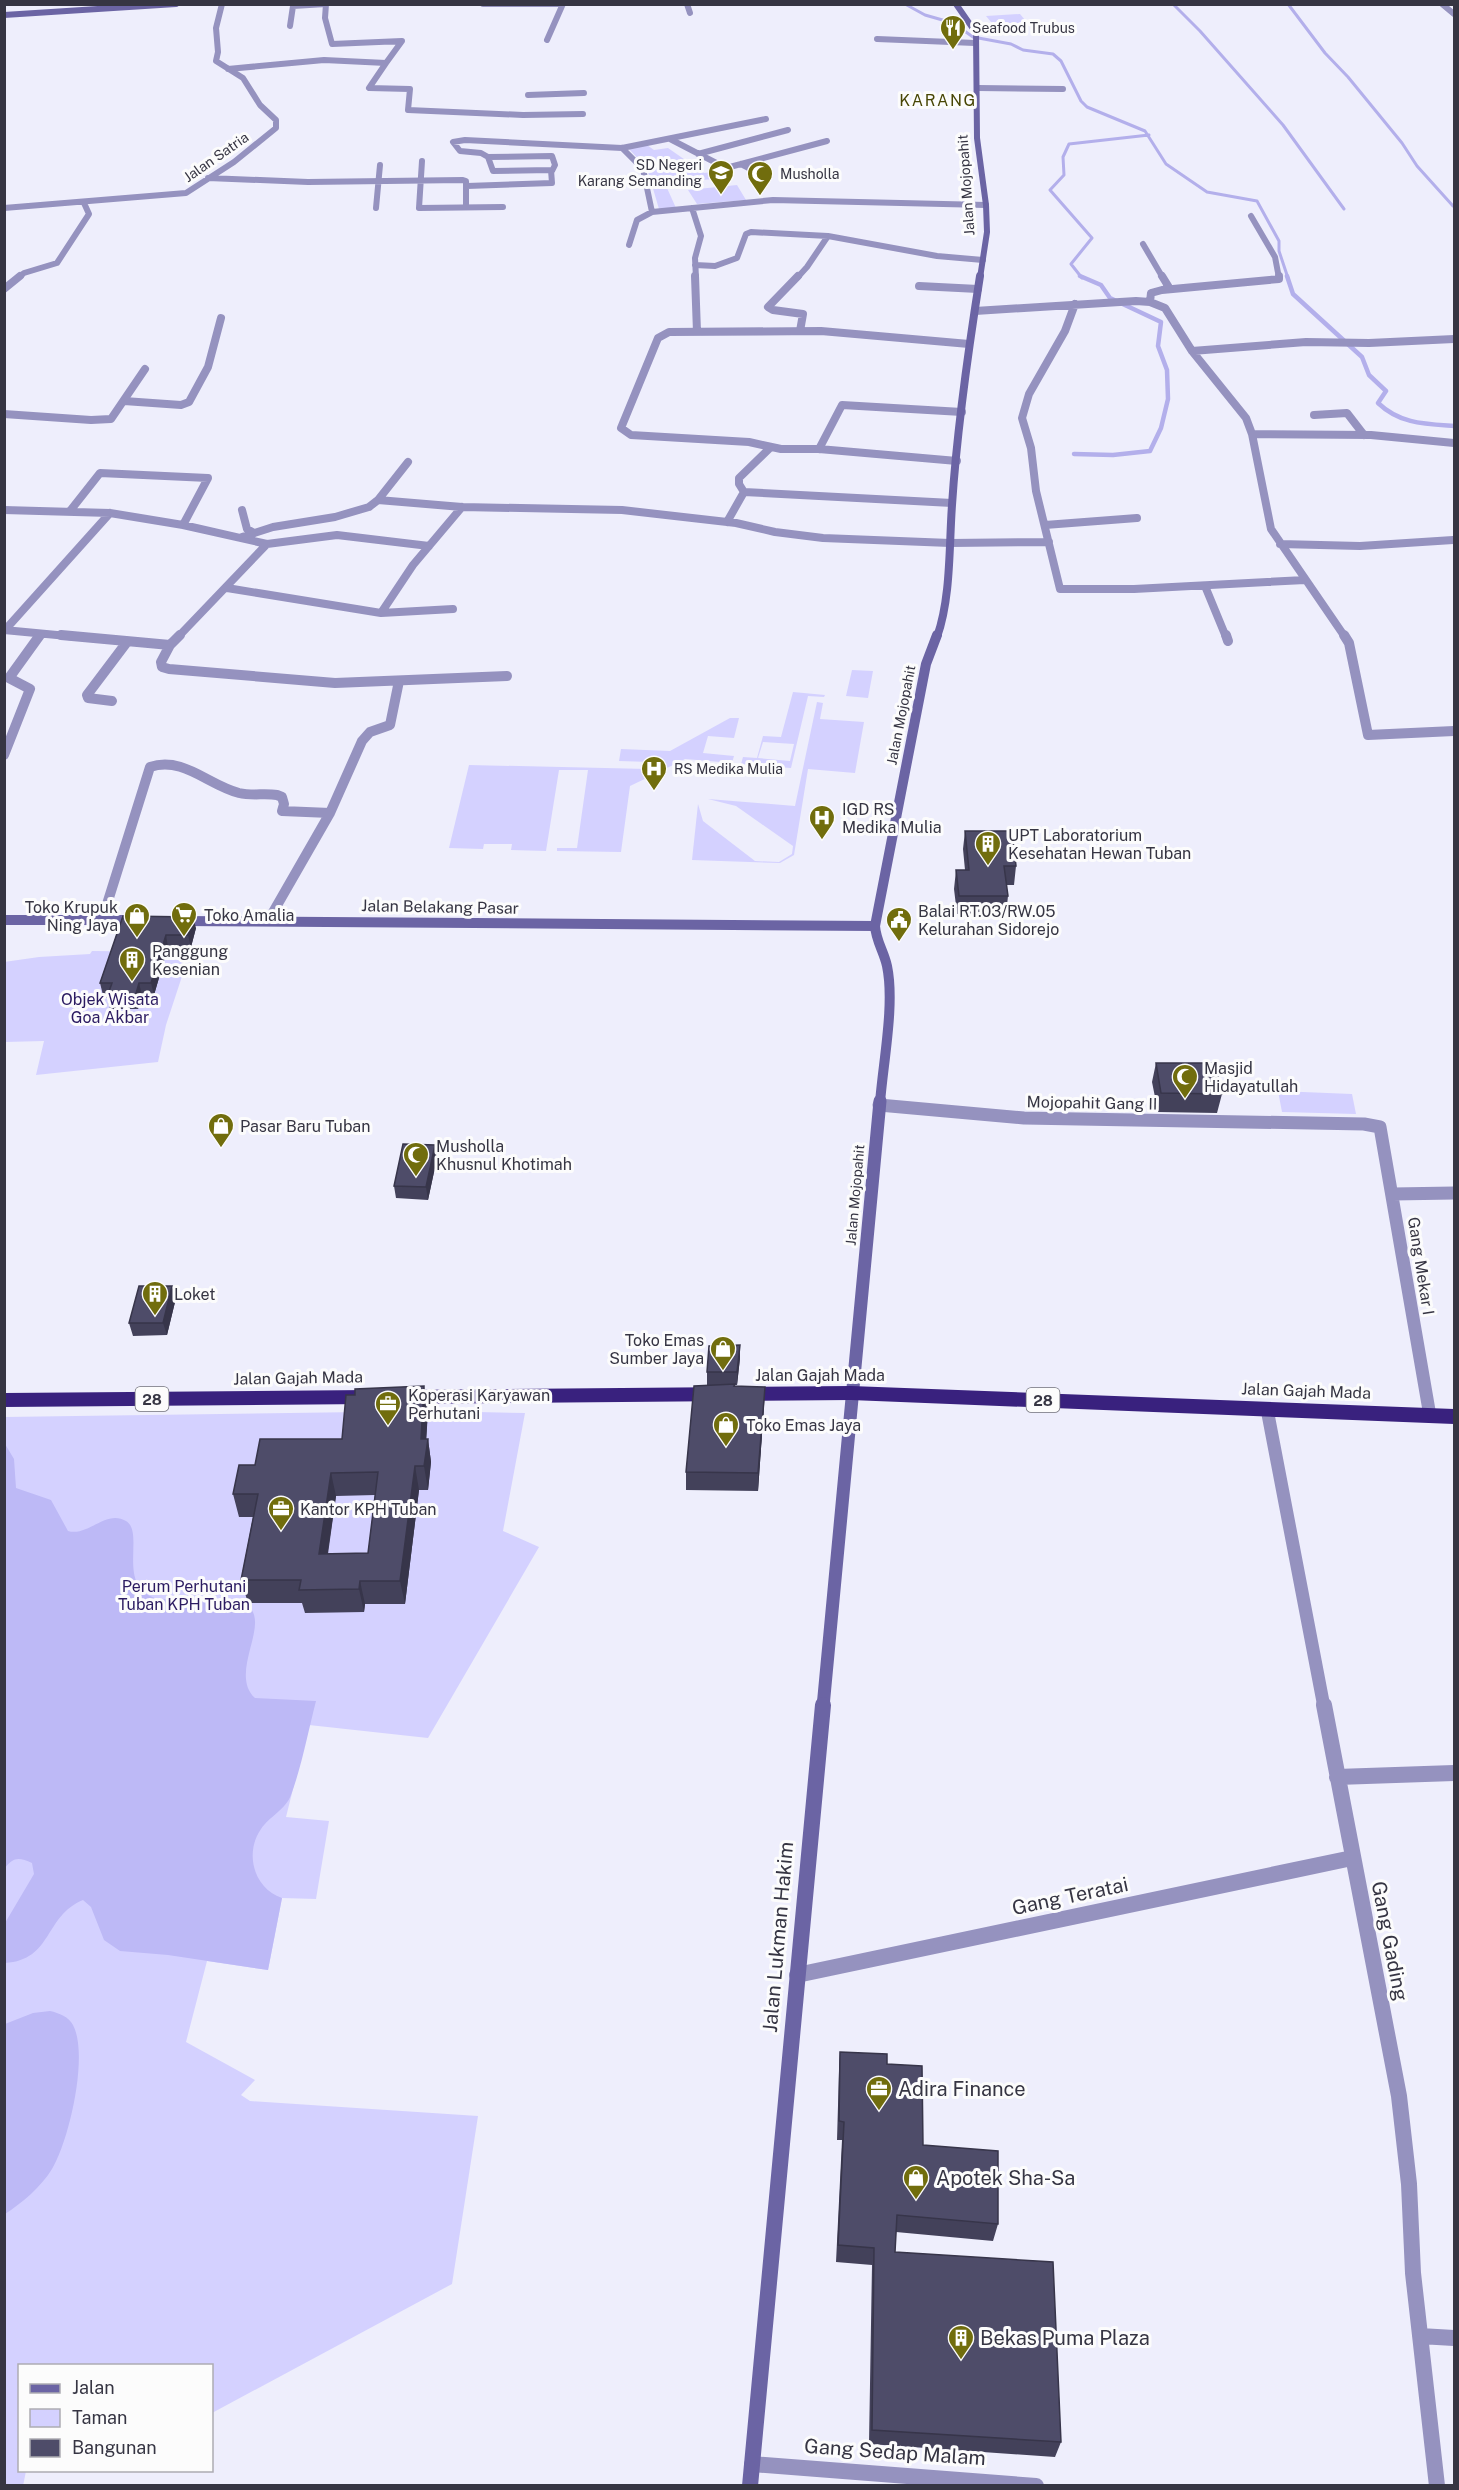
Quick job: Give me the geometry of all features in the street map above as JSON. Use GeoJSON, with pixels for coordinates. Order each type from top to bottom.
{"type":"FeatureCollection","features":[{"type":"Feature","properties":{"kind":"highway","name":"Jalan Gajah Mada"},"geometry":{"type":"LineString","coordinates":[[4,1400],[851,1393],[1455,1417]]}},
{"type":"Feature","properties":{"kind":"street"},"geometry":{"type":"LineString","coordinates":[[4,15],[176,4]]}},
{"type":"Feature","properties":{"kind":"street","name":"Jalan Satria"},"geometry":{"type":"LineString","coordinates":[[4,208],[183,194],[234,162],[277,126],[275,118],[260,105],[246,81],[216,61],[220,48],[216,29],[217,17],[222,4]]}},
{"type":"Feature","properties":{"kind":"street"},"geometry":{"type":"LineString","coordinates":[[290,26],[293,6],[326,4],[325,18],[332,44],[402,41],[369,88],[410,89],[408,110],[526,109],[584,114]]}},
{"type":"Feature","properties":{"kind":"street"},"geometry":{"type":"LineString","coordinates":[[483,4],[563,5],[547,40]]}},
{"type":"Feature","properties":{"kind":"street"},"geometry":{"type":"LineString","coordinates":[[687,4],[690,13]]}},
{"type":"Feature","properties":{"kind":"street","name":"Jalan Mojopahit"},"geometry":{"type":"LineString","coordinates":[[851,1393],[889,993],[885,958],[876,936],[875,926],[926,664],[941,625],[969,344],[987,232],[986,205],[977,138],[978,88],[975,28],[956,4]]}},
{"type":"Feature","properties":{"kind":"street"},"geometry":{"type":"LineString","coordinates":[[1442,4],[1455,14]]}},
{"type":"Feature","properties":{"kind":"street"},"geometry":{"type":"LineString","coordinates":[[877,39],[976,40]]}},
{"type":"Feature","properties":{"kind":"street"},"geometry":{"type":"LineString","coordinates":[[332,60],[335,52],[352,42]]}},
{"type":"Feature","properties":{"kind":"street"},"geometry":{"type":"LineString","coordinates":[[228,69],[286,62],[332,60],[386,63]]}},
{"type":"Feature","properties":{"kind":"street"},"geometry":{"type":"LineString","coordinates":[[525,86],[528,95],[526,109]]}},
{"type":"Feature","properties":{"kind":"street"},"geometry":{"type":"LineString","coordinates":[[978,88],[1063,89]]}},
{"type":"Feature","properties":{"kind":"street"},"geometry":{"type":"LineString","coordinates":[[528,95],[584,93]]}},
{"type":"Feature","properties":{"kind":"street"},"geometry":{"type":"LineString","coordinates":[[467,186],[548,185],[552,183],[552,171],[555,165],[552,156],[488,157],[481,153],[460,151],[453,142],[486,141],[622,148],[766,119]]}},
{"type":"Feature","properties":{"kind":"street"},"geometry":{"type":"LineString","coordinates":[[698,154],[788,130]]}},
{"type":"Feature","properties":{"kind":"street"},"geometry":{"type":"LineString","coordinates":[[670,139],[724,167],[827,141]]}},
{"type":"Feature","properties":{"kind":"street"},"geometry":{"type":"LineString","coordinates":[[622,148],[645,173],[652,212]]}},
{"type":"Feature","properties":{"kind":"street"},"geometry":{"type":"LineString","coordinates":[[488,157],[493,171],[552,171]]}},
{"type":"Feature","properties":{"kind":"street"},"geometry":{"type":"LineString","coordinates":[[422,161],[419,208],[503,207]]}},
{"type":"Feature","properties":{"kind":"street"},"geometry":{"type":"LineString","coordinates":[[741,164],[760,174]]}},
{"type":"Feature","properties":{"kind":"street"},"geometry":{"type":"LineString","coordinates":[[376,208],[381,181],[380,165]]}},
{"type":"Feature","properties":{"kind":"street"},"geometry":{"type":"LineString","coordinates":[[207,178],[308,182],[463,180],[466,181],[467,186],[466,207]]}},
{"type":"Feature","properties":{"kind":"street"},"geometry":{"type":"LineString","coordinates":[[629,245],[638,217],[652,212],[773,200],[986,205]]}},
{"type":"Feature","properties":{"kind":"street"},"geometry":{"type":"LineString","coordinates":[[4,289],[24,273],[57,263],[89,214],[84,203]]}},
{"type":"Feature","properties":{"kind":"street"},"geometry":{"type":"LineString","coordinates":[[692,208],[701,236],[695,258],[697,332]]}},
{"type":"Feature","properties":{"kind":"street"},"geometry":{"type":"LineString","coordinates":[[1150,302],[1151,293],[1170,289],[1272,281],[1281,277],[1264,233],[1251,216]]}},
{"type":"Feature","properties":{"kind":"street"},"geometry":{"type":"LineString","coordinates":[[696,265],[715,266],[737,258],[746,234],[751,232],[828,236],[937,256],[982,260]]}},
{"type":"Feature","properties":{"kind":"street"},"geometry":{"type":"LineString","coordinates":[[800,331],[803,314],[773,310],[768,307],[807,267],[828,236]]}},
{"type":"Feature","properties":{"kind":"street"},"geometry":{"type":"LineString","coordinates":[[1143,244],[1170,289]]}},
{"type":"Feature","properties":{"kind":"street"},"geometry":{"type":"LineString","coordinates":[[919,286],[978,289]]}},
{"type":"Feature","properties":{"kind":"street"},"geometry":{"type":"LineString","coordinates":[[975,311],[1136,301],[1150,302],[1165,308],[1192,351],[1246,418],[1252,434],[1268,517],[1274,534],[1349,643],[1368,735],[1455,731]]}},
{"type":"Feature","properties":{"kind":"street"},"geometry":{"type":"LineString","coordinates":[[1076,304],[1072,317],[1029,394],[1022,418],[1031,448],[1036,492],[1059,587],[1064,590],[1204,586],[1305,580]]}},
{"type":"Feature","properties":{"kind":"street"},"geometry":{"type":"LineString","coordinates":[[124,401],[181,405],[189,402],[208,367],[221,318]]}},
{"type":"Feature","properties":{"kind":"street"},"geometry":{"type":"LineString","coordinates":[[957,461],[771,447],[749,442],[631,435],[621,428],[658,338],[669,332],[800,331],[969,344]]}},
{"type":"Feature","properties":{"kind":"street"},"geometry":{"type":"LineString","coordinates":[[1192,351],[1306,342],[1359,343],[1455,339]]}},
{"type":"Feature","properties":{"kind":"street"},"geometry":{"type":"LineString","coordinates":[[4,414],[103,421],[114,416],[145,369]]}},
{"type":"Feature","properties":{"kind":"street"},"geometry":{"type":"LineString","coordinates":[[819,449],[842,405],[962,412]]}},
{"type":"Feature","properties":{"kind":"street"},"geometry":{"type":"LineString","coordinates":[[1314,415],[1347,413],[1364,435]]}},
{"type":"Feature","properties":{"kind":"street"},"geometry":{"type":"LineString","coordinates":[[1252,434],[1364,435],[1455,443]]}},
{"type":"Feature","properties":{"kind":"street"},"geometry":{"type":"LineString","coordinates":[[744,492],[739,484],[739,478],[771,447]]}},
{"type":"Feature","properties":{"kind":"street"},"geometry":{"type":"LineString","coordinates":[[240,537],[353,513],[378,500],[408,462]]}},
{"type":"Feature","properties":{"kind":"street"},"geometry":{"type":"LineString","coordinates":[[70,511],[100,472],[208,478],[183,525]]}},
{"type":"Feature","properties":{"kind":"street"},"geometry":{"type":"LineString","coordinates":[[744,492],[952,503]]}},
{"type":"Feature","properties":{"kind":"street"},"geometry":{"type":"LineString","coordinates":[[728,522],[744,492]]}},
{"type":"Feature","properties":{"kind":"street"},"geometry":{"type":"LineString","coordinates":[[378,500],[462,507],[593,508],[728,522],[775,532],[815,537],[950,543],[1049,542]]}},
{"type":"Feature","properties":{"kind":"street"},"geometry":{"type":"LineString","coordinates":[[381,613],[413,565],[462,507]]}},
{"type":"Feature","properties":{"kind":"street"},"geometry":{"type":"LineString","coordinates":[[4,510],[110,513],[183,525],[267,544],[337,535],[429,546]]}},
{"type":"Feature","properties":{"kind":"street"},"geometry":{"type":"LineString","coordinates":[[242,510],[247,530],[254,533]]}},
{"type":"Feature","properties":{"kind":"street"},"geometry":{"type":"LineString","coordinates":[[5,630],[110,513]]}},
{"type":"Feature","properties":{"kind":"street"},"geometry":{"type":"LineString","coordinates":[[1045,525],[1137,518]]}},
{"type":"Feature","properties":{"kind":"street"},"geometry":{"type":"LineString","coordinates":[[1281,544],[1360,546],[1453,540]]}},
{"type":"Feature","properties":{"kind":"street"},"geometry":{"type":"LineString","coordinates":[[267,544],[170,645],[161,662],[162,667],[319,682],[507,676]]}},
{"type":"Feature","properties":{"kind":"street"},"geometry":{"type":"LineString","coordinates":[[1204,586],[1228,642]]}},
{"type":"Feature","properties":{"kind":"street"},"geometry":{"type":"LineString","coordinates":[[227,588],[381,613],[453,609]]}},
{"type":"Feature","properties":{"kind":"street"},"geometry":{"type":"LineString","coordinates":[[5,630],[170,645]]}},
{"type":"Feature","properties":{"kind":"street"},"geometry":{"type":"LineString","coordinates":[[4,755],[30,689],[7,678],[41,634]]}},
{"type":"Feature","properties":{"kind":"street"},"geometry":{"type":"LineString","coordinates":[[112,701],[88,698],[87,695],[127,642]]}},
{"type":"Feature","properties":{"kind":"street"},"geometry":{"type":"LineString","coordinates":[[268,921],[330,813],[362,741],[370,732],[390,725],[399,681]]}},
{"type":"Feature","properties":{"kind":"street"},"geometry":{"type":"LineString","coordinates":[[102,920],[150,767],[156,764],[164,762],[182,766],[224,788],[247,794],[277,795],[282,797],[284,804],[282,811],[330,813]]}},
{"type":"Feature","properties":{"kind":"street"},"geometry":{"type":"LineString","coordinates":[[4,920],[147,920]]}},
{"type":"Feature","properties":{"kind":"street","name":"Jalan Belakang Pasar"},"geometry":{"type":"LineString","coordinates":[[169,921],[875,926]]}},
{"type":"Feature","properties":{"kind":"street","name":"Mojopahit Gang II"},"geometry":{"type":"LineString","coordinates":[[879,1105],[1024,1118],[1376,1125]]}},
{"type":"Feature","properties":{"kind":"street","name":"Gang Mekar I"},"geometry":{"type":"LineString","coordinates":[[1376,1125],[1382,1128],[1430,1416]]}},
{"type":"Feature","properties":{"kind":"street"},"geometry":{"type":"LineString","coordinates":[[1393,1194],[1455,1193]]}},
{"type":"Feature","properties":{"kind":"street","name":"Jalan Lukman Hakim"},"geometry":{"type":"LineString","coordinates":[[750,2486],[851,1393]]}},
{"type":"Feature","properties":{"kind":"street","name":"Gang Gading"},"geometry":{"type":"LineString","coordinates":[[1268,1409],[1404,2126],[1413,2273],[1437,2486]]}},
{"type":"Feature","properties":{"kind":"street"},"geometry":{"type":"LineString","coordinates":[[1337,1777],[1455,1773]]}},
{"type":"Feature","properties":{"kind":"street","name":"Gang Teratai"},"geometry":{"type":"LineString","coordinates":[[797,1975],[1352,1858]]}},
{"type":"Feature","properties":{"kind":"street"},"geometry":{"type":"LineString","coordinates":[[1420,2336],[1455,2338]]}},
{"type":"Feature","properties":{"kind":"street","name":"Gang Sedap Malam"},"geometry":{"type":"LineString","coordinates":[[752,2464],[1036,2486]]}},
{"type":"Feature","properties":{"kind":"green space"},"geometry":{"type":"Polygon","coordinates":[[[1020,14],[1030,26],[996,28],[986,16],[1020,14]]]}},
{"type":"Feature","properties":{"kind":"green space"},"geometry":{"type":"Polygon","coordinates":[[[647,145],[654,150],[668,148],[704,173],[713,172],[727,179],[696,180],[673,185],[667,188],[676,208],[659,209],[647,168],[629,149],[647,145]]]}},
{"type":"Feature","properties":{"kind":"green space"},"geometry":{"type":"Polygon","coordinates":[[[737,185],[746,200],[697,204],[688,190],[737,185]]]}},
{"type":"Feature","properties":{"kind":"green space"},"geometry":{"type":"Polygon","coordinates":[[[852,670],[873,671],[868,698],[846,696],[852,670]]]}},
{"type":"Feature","properties":{"kind":"green space"},"geometry":{"type":"Polygon","coordinates":[[[793,692],[825,695],[824,697],[808,696],[791,768],[741,764],[743,757],[757,758],[763,736],[781,737],[793,692]],[[763,742],[758,758],[790,761],[794,744],[763,742]]]}},
{"type":"Feature","properties":{"kind":"green space"},"geometry":{"type":"Polygon","coordinates":[[[817,702],[823,703],[820,719],[864,722],[855,773],[808,769],[794,855],[780,863],[692,860],[698,804],[703,821],[755,861],[779,862],[792,854],[793,846],[736,806],[708,799],[795,806],[817,702]]]}},
{"type":"Feature","properties":{"kind":"green space"},"geometry":{"type":"Polygon","coordinates":[[[730,718],[739,718],[734,738],[708,736],[703,753],[734,756],[732,763],[685,759],[663,770],[651,762],[619,761],[621,749],[670,751],[730,718]]]}},
{"type":"Feature","properties":{"kind":"green space"},"geometry":{"type":"Polygon","coordinates":[[[469,765],[648,769],[655,774],[630,786],[621,852],[557,851],[557,848],[577,848],[588,770],[559,770],[546,851],[511,850],[512,844],[484,844],[483,849],[449,848],[469,765]]]}},
{"type":"Feature","properties":{"kind":"green space","name":"Objek Wisata Goa Akbar"},"geometry":{"type":"Polygon","coordinates":[[[92,951],[190,952],[166,1025],[158,1062],[36,1075],[44,1041],[5,1042],[4,962],[90,954],[92,951]]]}},
{"type":"Feature","properties":{"kind":"green space"},"geometry":{"type":"Polygon","coordinates":[[[1278,1091],[1352,1094],[1356,1114],[1282,1112],[1278,1091]]]}},
{"type":"Feature","properties":{"kind":"green space","name":"Perum Perhutani Tuban KPH Tuban"},"geometry":{"type":"Polygon","coordinates":[[[433,1411],[525,1413],[503,1531],[539,1547],[428,1738],[309,1725],[286,1817],[329,1821],[316,1899],[282,1898],[268,1970],[207,1961],[186,2042],[255,2080],[241,2095],[250,2101],[478,2116],[452,2284],[213,2412],[213,2364],[18,2364],[18,2472],[26,2472],[23,2486],[4,2485],[4,1417],[433,1411]]]}},
{"type":"Feature","properties":{"kind":"shaded area"},"geometry":{"type":"Polygon","coordinates":[[[5,1444],[14,1459],[16,1488],[51,1500],[68,1531],[83,1530],[111,1518],[126,1521],[131,1527],[133,1537],[134,1573],[145,1593],[159,1599],[210,1598],[237,1601],[249,1607],[255,1617],[255,1629],[246,1673],[247,1686],[255,1698],[316,1701],[302,1760],[289,1800],[261,1829],[253,1849],[255,1869],[259,1879],[272,1893],[282,1898],[268,1970],[168,1955],[120,1951],[104,1940],[91,1907],[83,1900],[70,1907],[61,1916],[32,1954],[21,1960],[5,1963],[5,1923],[34,1874],[32,1863],[23,1860],[14,1860],[5,1868],[5,1444]]]}},
{"type":"Feature","properties":{"kind":"shaded area"},"geometry":{"type":"Polygon","coordinates":[[[50,2011],[60,2014],[73,2025],[79,2056],[75,2098],[65,2139],[48,2176],[31,2194],[5,2214],[5,2024],[33,2013],[50,2011]]]}},
{"type":"Feature","properties":{"kind":"building","name":"UPT Laboratorium Kesehatan Hewan Tuban"},"geometry":{"type":"Polygon","coordinates":[[[965,831],[1012,831],[1016,866],[1004,866],[1008,896],[959,896],[956,870],[969,870],[965,831]]]}},
{"type":"Feature","properties":{"kind":"building"},"geometry":{"type":"Polygon","coordinates":[[[123,916],[193,917],[188,935],[166,935],[151,983],[139,983],[135,997],[107,997],[112,983],[100,983],[123,916]]]}},
{"type":"Feature","properties":{"kind":"building"},"geometry":{"type":"Polygon","coordinates":[[[1156,1063],[1215,1063],[1222,1094],[1161,1093],[1156,1063]]]}},
{"type":"Feature","properties":{"kind":"building"},"geometry":{"type":"Polygon","coordinates":[[[403,1144],[435,1145],[426,1187],[394,1186],[403,1144]]]}},
{"type":"Feature","properties":{"kind":"building"},"geometry":{"type":"Polygon","coordinates":[[[139,1286],[172,1286],[163,1323],[129,1323],[139,1286]]]}},
{"type":"Feature","properties":{"kind":"building"},"geometry":{"type":"Polygon","coordinates":[[[740,1345],[737,1372],[707,1372],[709,1346],[740,1345]]]}},
{"type":"Feature","properties":{"kind":"building","name":"Toko Emas Jaya"},"geometry":{"type":"Polygon","coordinates":[[[735,1384],[734,1386],[765,1387],[758,1473],[686,1472],[694,1386],[735,1384]]]}},
{"type":"Feature","properties":{"kind":"building"},"geometry":{"type":"Polygon","coordinates":[[[424,1386],[421,1439],[428,1439],[424,1466],[415,1466],[400,1581],[360,1581],[359,1589],[299,1590],[301,1580],[241,1580],[258,1494],[233,1494],[239,1465],[255,1465],[260,1439],[342,1439],[346,1395],[355,1395],[355,1389],[424,1386]],[[378,1472],[331,1473],[319,1554],[368,1553],[378,1472]]]}},
{"type":"Feature","properties":{"kind":"building"},"geometry":{"type":"Polygon","coordinates":[[[840,2052],[887,2054],[887,2064],[922,2066],[923,2145],[998,2151],[998,2224],[897,2215],[895,2252],[1053,2262],[1061,2442],[872,2430],[874,2248],[838,2245],[844,2122],[839,2121],[840,2052]]]}},
{"type":"Feature","properties":{"kind":"waterway"},"geometry":{"type":"LineString","coordinates":[[905,4],[925,15],[953,23],[973,37],[1011,44],[1023,50],[1053,54],[1061,61],[1081,101],[1087,107],[1145,131],[1148,135]]}},
{"type":"Feature","properties":{"kind":"waterway"},"geometry":{"type":"LineString","coordinates":[[1173,4],[1200,31],[1283,125],[1344,209]]}},
{"type":"Feature","properties":{"kind":"waterway"},"geometry":{"type":"LineString","coordinates":[[1288,4],[1325,53],[1348,77],[1402,143],[1417,166],[1453,206]]}},
{"type":"Feature","properties":{"kind":"waterway"},"geometry":{"type":"LineString","coordinates":[[1081,276],[1071,264],[1092,238],[1050,190],[1064,175],[1063,157],[1069,144],[1148,135]]}},
{"type":"Feature","properties":{"kind":"waterway"},"geometry":{"type":"LineString","coordinates":[[1148,135],[1166,164],[1207,192],[1257,201],[1279,241],[1279,251],[1288,278]]}},
{"type":"Feature","properties":{"kind":"waterway"},"geometry":{"type":"LineString","coordinates":[[1074,454],[1113,455],[1150,451],[1161,428],[1168,399],[1167,370],[1158,346],[1161,322],[1110,298],[1101,285],[1081,276]]}},
{"type":"Feature","properties":{"kind":"waterway"},"geometry":{"type":"LineString","coordinates":[[1287,276],[1293,294],[1362,357],[1369,375],[1386,391],[1378,403],[1395,415],[1413,422],[1454,426]]}},
{"type":"Feature","properties":{"kind":"place","name":"Seafood Trubus"},"geometry":{"type":"Point","coordinates":[953,51]}},
{"type":"Feature","properties":{"kind":"place","name":"SD Negeri Karang Semanding"},"geometry":{"type":"Point","coordinates":[721,196]}},
{"type":"Feature","properties":{"kind":"place","name":"Musholla"},"geometry":{"type":"Point","coordinates":[760,197]}},
{"type":"Feature","properties":{"kind":"place","name":"RS Medika Mulia"},"geometry":{"type":"Point","coordinates":[654,792]}},
{"type":"Feature","properties":{"kind":"place","name":"IGD RS Medika Mulia"},"geometry":{"type":"Point","coordinates":[822,841]}},
{"type":"Feature","properties":{"kind":"place","name":"UPT Laboratorium Kesehatan Hewan Tuban"},"geometry":{"type":"Point","coordinates":[988,867]}},
{"type":"Feature","properties":{"kind":"place","name":"Toko Amalia"},"geometry":{"type":"Point","coordinates":[184,938]}},
{"type":"Feature","properties":{"kind":"place","name":"Toko Krupuk Ning Jaya"},"geometry":{"type":"Point","coordinates":[137,939]}},
{"type":"Feature","properties":{"kind":"place","name":"Balai RT.03/RW.05 Kelurahan Sidorejo"},"geometry":{"type":"Point","coordinates":[899,943]}},
{"type":"Feature","properties":{"kind":"place","name":"Panggung Kesenian"},"geometry":{"type":"Point","coordinates":[132,983]}},
{"type":"Feature","properties":{"kind":"place","name":"Masjid Hidayatullah"},"geometry":{"type":"Point","coordinates":[1185,1100]}},
{"type":"Feature","properties":{"kind":"place","name":"Pasar Baru Tuban"},"geometry":{"type":"Point","coordinates":[221,1149]}},
{"type":"Feature","properties":{"kind":"place","name":"Musholla Khusnul Khotimah"},"geometry":{"type":"Point","coordinates":[416,1178]}},
{"type":"Feature","properties":{"kind":"place","name":"Loket"},"geometry":{"type":"Point","coordinates":[155,1317]}},
{"type":"Feature","properties":{"kind":"place","name":"Toko Emas Sumber Jaya"},"geometry":{"type":"Point","coordinates":[723,1372]}},
{"type":"Feature","properties":{"kind":"place","name":"Koperasi Karyawan Perhutani"},"geometry":{"type":"Point","coordinates":[388,1427]}},
{"type":"Feature","properties":{"kind":"place","name":"Toko Emas Jaya"},"geometry":{"type":"Point","coordinates":[726,1448]}},
{"type":"Feature","properties":{"kind":"place","name":"Kantor KPH Tuban"},"geometry":{"type":"Point","coordinates":[281,1532]}},
{"type":"Feature","properties":{"kind":"place","name":"Adira Finance"},"geometry":{"type":"Point","coordinates":[879,2112]}},
{"type":"Feature","properties":{"kind":"place","name":"Apotek Sha-Sa"},"geometry":{"type":"Point","coordinates":[916,2201]}},
{"type":"Feature","properties":{"kind":"place","name":"Bekas Puma Plaza"},"geometry":{"type":"Point","coordinates":[961,2361]}},
{"type":"Feature","properties":{"kind":"district","name":"KARANG"},"geometry":{"type":"Point","coordinates":[938,100]}}]}
